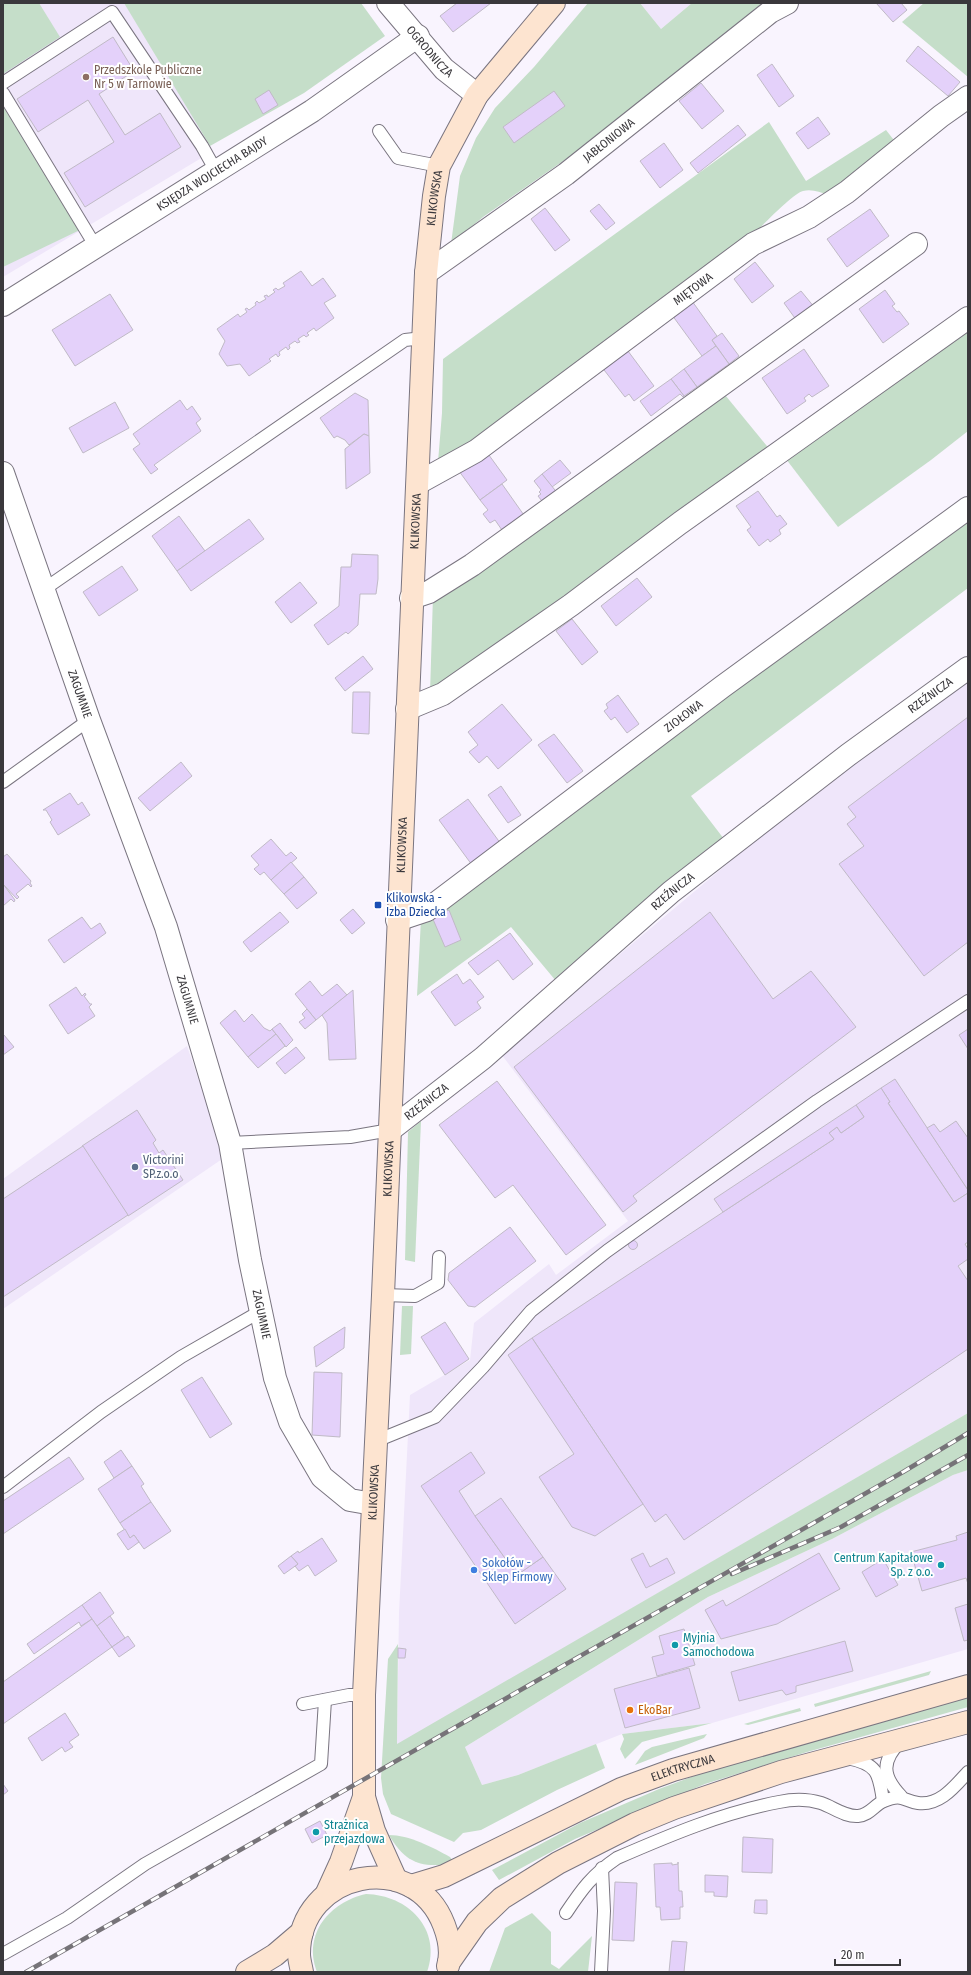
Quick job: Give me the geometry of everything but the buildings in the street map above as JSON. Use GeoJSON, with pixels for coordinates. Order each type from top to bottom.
{"type":"FeatureCollection","features":[{"type":"Feature","properties":{"kind":"street","name":"OGRODNICZA"},"geometry":{"type":"LineString","coordinates":[[388,3],[404,23],[418,36],[444,69],[477,95]]}},
{"type":"Feature","properties":{"kind":"street","name":"KLIKOWSKA"},"geometry":{"type":"LineString","coordinates":[[404,1883],[374,1831],[364,1797],[364,1694],[383,1295],[397,920],[411,598],[418,483],[426,273],[434,196],[439,166],[477,95],[554,3]]}},
{"type":"Feature","properties":{"kind":"street","name":"JABŁONIOWA"},"geometry":{"type":"LineString","coordinates":[[426,273],[566,174],[770,12],[787,3]]}},
{"type":"Feature","properties":{"kind":"street","name":"KSIĘDZA WOJCIECHA BAJDY"},"geometry":{"type":"LineString","coordinates":[[3,305],[312,111],[418,36]]}},
{"type":"Feature","properties":{"kind":"street","name":"MIĘTOWA"},"geometry":{"type":"LineString","coordinates":[[418,483],[476,451],[753,244],[809,217],[847,192],[941,116],[968,97]]}},
{"type":"Feature","properties":{"kind":"street"},"geometry":{"type":"LineString","coordinates":[[411,598],[429,592],[472,564],[916,244]]}},
{"type":"Feature","properties":{"kind":"street"},"geometry":{"type":"LineString","coordinates":[[407,709],[443,694],[572,605],[680,523],[968,318]]}},
{"type":"Feature","properties":{"kind":"street","name":"ZAGUMNIE"},"geometry":{"type":"LineString","coordinates":[[3,473],[89,720],[166,927],[230,1143],[275,1378],[290,1422],[322,1477],[350,1500],[373,1504]]}},
{"type":"Feature","properties":{"kind":"street","name":"ZIOŁOWA"},"geometry":{"type":"LineString","coordinates":[[397,920],[427,910],[722,687],[968,508]]}},
{"type":"Feature","properties":{"kind":"street","name":"RZEŹNICZA"},"geometry":{"type":"LineString","coordinates":[[390,1130],[483,1058],[672,892],[848,755],[968,668]]}},
{"type":"Feature","properties":{"kind":"street","name":"ELEKTRYCZNA"},"geometry":{"type":"LineString","coordinates":[[404,1883],[444,1876],[622,1789],[673,1770],[968,1686]]}},
{"type":"Feature","properties":{"kind":"street"},"geometry":{"type":"LineString","coordinates":[[448,1967],[477,1922],[502,1898],[552,1867],[635,1824],[674,1808],[781,1772],[902,1741],[968,1722]]}},
{"type":"Feature","properties":{"kind":"street","name":"KLIKOWSKA"},"geometry":{"type":"LineString","coordinates":[[326,1894],[341,1862],[364,1797]]}},
{"type":"Feature","properties":{"kind":"street"},"geometry":{"type":"LineString","coordinates":[[302,1972],[299,1954],[302,1932],[307,1918],[326,1894],[338,1886],[367,1877],[404,1883],[423,1895],[442,1918],[450,1947],[448,1967]]}},
{"type":"Feature","properties":{"kind":"street"},"geometry":{"type":"LineString","coordinates":[[247,1972],[275,1955],[302,1932]]}},
{"type":"Feature","properties":{"kind":"lane"},"geometry":{"type":"LineString","coordinates":[[3,83],[112,12],[202,146],[216,171]]}},
{"type":"Feature","properties":{"kind":"lane"},"geometry":{"type":"LineString","coordinates":[[3,93],[96,247]]}},
{"type":"Feature","properties":{"kind":"lane"},"geometry":{"type":"LineString","coordinates":[[379,131],[398,158],[439,166]]}},
{"type":"Feature","properties":{"kind":"lane"},"geometry":{"type":"LineString","coordinates":[[43,590],[405,340],[423,338]]}},
{"type":"Feature","properties":{"kind":"lane"},"geometry":{"type":"LineString","coordinates":[[3,782],[89,720]]}},
{"type":"Feature","properties":{"kind":"lane"},"geometry":{"type":"LineString","coordinates":[[376,1441],[435,1417],[483,1367],[531,1311],[578,1274],[679,1199],[817,1101],[968,1001]]}},
{"type":"Feature","properties":{"kind":"lane"},"geometry":{"type":"LineString","coordinates":[[230,1143],[350,1137],[390,1130]]}},
{"type":"Feature","properties":{"kind":"lane"},"geometry":{"type":"LineString","coordinates":[[383,1295],[415,1296],[438,1283],[439,1256]]}},
{"type":"Feature","properties":{"kind":"lane"},"geometry":{"type":"LineString","coordinates":[[3,1487],[101,1412],[175,1362],[261,1311]]}},
{"type":"Feature","properties":{"kind":"lane"},"geometry":{"type":"LineString","coordinates":[[302,1704],[349,1695],[364,1694]]}},
{"type":"Feature","properties":{"kind":"lane"},"geometry":{"type":"LineString","coordinates":[[3,1954],[67,1918],[144,1864],[322,1764],[325,1700]]}},
{"type":"Feature","properties":{"kind":"lane"},"geometry":{"type":"LineString","coordinates":[[902,1741],[891,1754],[886,1770],[887,1777],[893,1788],[901,1796],[918,1803],[940,1798],[968,1772]]}},
{"type":"Feature","properties":{"kind":"lane"},"geometry":{"type":"LineString","coordinates":[[840,1756],[859,1760],[874,1767],[880,1779],[883,1801]]}},
{"type":"Feature","properties":{"kind":"lane"},"geometry":{"type":"LineString","coordinates":[[566,1913],[583,1886],[602,1868],[617,1858],[682,1830],[717,1817],[759,1806],[781,1802],[807,1800],[822,1803],[840,1812],[858,1816],[871,1812],[883,1801],[901,1796]]}},
{"type":"Feature","properties":{"kind":"lane"},"geometry":{"type":"LineString","coordinates":[[601,1972],[604,1911],[602,1868]]}},
{"type":"Feature","properties":{"kind":"shaded area","name":"Przedszkole Publiczne Nr 5 w Tarnowie"},"geometry":{"type":"Polygon","coordinates":[[[3,3],[125,3],[213,151],[3,277],[3,3]]]}},
{"type":"Feature","properties":{"kind":"shaded area"},"geometry":{"type":"Polygon","coordinates":[[[640,3],[692,3],[661,29],[640,3]]]}},
{"type":"Feature","properties":{"kind":"shaded area"},"geometry":{"type":"Polygon","coordinates":[[[968,678],[968,1413],[397,1745],[399,1613],[410,1395],[470,1360],[474,1323],[549,1264],[556,1275],[628,1221],[501,1054],[745,849],[968,678]]]}},
{"type":"Feature","properties":{"kind":"shaded area"},"geometry":{"type":"Polygon","coordinates":[[[187,1046],[225,1157],[3,1309],[3,1179],[187,1046]]]}},
{"type":"Feature","properties":{"kind":"shaded area"},"geometry":{"type":"Polygon","coordinates":[[[968,1470],[968,1649],[712,1723],[622,1734],[518,1775],[482,1785],[465,1747],[708,1597],[832,1539],[953,1475],[968,1470]]]}},
{"type":"Feature","properties":{"kind":"green space"},"geometry":{"type":"Polygon","coordinates":[[[3,3],[39,3],[60,37],[3,74],[3,3]]]}},
{"type":"Feature","properties":{"kind":"green space"},"geometry":{"type":"Polygon","coordinates":[[[124,3],[361,3],[385,36],[304,93],[210,146],[124,3]]]}},
{"type":"Feature","properties":{"kind":"green space"},"geometry":{"type":"Polygon","coordinates":[[[588,3],[640,3],[661,29],[692,3],[769,3],[589,143],[483,217],[451,244],[460,176],[476,138],[495,108],[534,67],[588,3]]]}},
{"type":"Feature","properties":{"kind":"green space"},"geometry":{"type":"Polygon","coordinates":[[[924,3],[968,3],[968,77],[902,22],[924,3]]]}},
{"type":"Feature","properties":{"kind":"green space"},"geometry":{"type":"Polygon","coordinates":[[[3,98],[82,229],[3,267],[3,98]]]}},
{"type":"Feature","properties":{"kind":"green space"},"geometry":{"type":"Polygon","coordinates":[[[769,122],[806,181],[886,130],[897,144],[828,195],[810,190],[798,193],[747,241],[474,445],[438,462],[442,413],[443,359],[769,122]]]}},
{"type":"Feature","properties":{"kind":"green space"},"geometry":{"type":"Polygon","coordinates":[[[968,330],[968,431],[931,460],[838,527],[786,459],[968,330]]]}},
{"type":"Feature","properties":{"kind":"green space"},"geometry":{"type":"Polygon","coordinates":[[[721,390],[771,451],[430,694],[433,595],[721,390]]]}},
{"type":"Feature","properties":{"kind":"green space"},"geometry":{"type":"Polygon","coordinates":[[[968,514],[968,588],[691,796],[724,839],[556,981],[511,927],[417,996],[421,919],[968,514]]]}},
{"type":"Feature","properties":{"kind":"green space"},"geometry":{"type":"Polygon","coordinates":[[[421,1121],[415,1262],[405,1260],[408,1132],[421,1121]]]}},
{"type":"Feature","properties":{"kind":"green space"},"geometry":{"type":"Polygon","coordinates":[[[402,1306],[413,1306],[411,1354],[400,1355],[402,1306]]]}},
{"type":"Feature","properties":{"kind":"green space"},"geometry":{"type":"Polygon","coordinates":[[[968,1413],[968,1470],[953,1475],[832,1539],[708,1597],[465,1747],[482,1785],[518,1775],[596,1744],[605,1768],[557,1790],[481,1830],[463,1833],[454,1842],[391,1814],[383,1794],[381,1778],[388,1659],[398,1644],[397,1744],[968,1413]]]}},
{"type":"Feature","properties":{"kind":"green space"},"geometry":{"type":"Polygon","coordinates":[[[931,1671],[929,1675],[815,1707],[814,1704],[931,1671]]]}},
{"type":"Feature","properties":{"kind":"green space"},"geometry":{"type":"Polygon","coordinates":[[[968,1695],[968,1707],[807,1752],[705,1784],[575,1839],[499,1880],[492,1870],[580,1823],[659,1789],[729,1763],[968,1695]]]}},
{"type":"Feature","properties":{"kind":"green space"},"geometry":{"type":"Polygon","coordinates":[[[800,1708],[801,1711],[748,1725],[744,1724],[800,1708]]]}},
{"type":"Feature","properties":{"kind":"green space"},"geometry":{"type":"Polygon","coordinates":[[[712,1723],[642,1742],[625,1759],[620,1749],[624,1739],[622,1734],[712,1723]]]}},
{"type":"Feature","properties":{"kind":"green space"},"geometry":{"type":"Polygon","coordinates":[[[707,1734],[704,1738],[635,1765],[645,1751],[652,1747],[707,1734]]]}},
{"type":"Feature","properties":{"kind":"green space"},"geometry":{"type":"Polygon","coordinates":[[[389,1835],[404,1837],[420,1842],[450,1857],[454,1863],[433,1865],[416,1862],[401,1852],[389,1835]]]}},
{"type":"Feature","properties":{"kind":"green space"},"geometry":{"type":"Polygon","coordinates":[[[366,1894],[381,1896],[395,1901],[408,1908],[418,1917],[430,1942],[430,1956],[427,1972],[317,1972],[313,1958],[313,1945],[316,1933],[322,1922],[341,1904],[366,1894]]]}},
{"type":"Feature","properties":{"kind":"green space"},"geometry":{"type":"Polygon","coordinates":[[[532,1913],[551,1932],[551,1964],[559,1969],[592,1936],[588,1972],[489,1972],[505,1928],[532,1913]]]}},
{"type":"Feature","properties":{"kind":"railway"},"geometry":{"type":"LineString","coordinates":[[26,1972],[903,1472],[968,1433]]}},
{"type":"Feature","properties":{"kind":"railway"},"geometry":{"type":"LineString","coordinates":[[732,1574],[841,1527],[968,1455]]}},
{"type":"Feature","properties":{"kind":"place","name":"Przedszkole Publiczne Nr 5 w Tarnowie"},"geometry":{"type":"Point","coordinates":[86,77]}},
{"type":"Feature","properties":{"kind":"place","name":"Klikowska - Izba Dziecka"},"geometry":{"type":"Point","coordinates":[378,905]}},
{"type":"Feature","properties":{"kind":"place","name":"Victorini SP.z.o.o"},"geometry":{"type":"Point","coordinates":[135,1167]}},
{"type":"Feature","properties":{"kind":"place","name":"Centrum Kapitałowe Sp. z o.o."},"geometry":{"type":"Point","coordinates":[941,1565]}},
{"type":"Feature","properties":{"kind":"place","name":"Sokołów - Sklep Firmowy"},"geometry":{"type":"Point","coordinates":[474,1570]}},
{"type":"Feature","properties":{"kind":"place","name":"Myjnia Samochodowa"},"geometry":{"type":"Point","coordinates":[675,1645]}},
{"type":"Feature","properties":{"kind":"place","name":"EkoBar"},"geometry":{"type":"Point","coordinates":[630,1710]}},
{"type":"Feature","properties":{"kind":"place","name":"Strażnica przejazdowa"},"geometry":{"type":"Point","coordinates":[316,1832]}}]}
